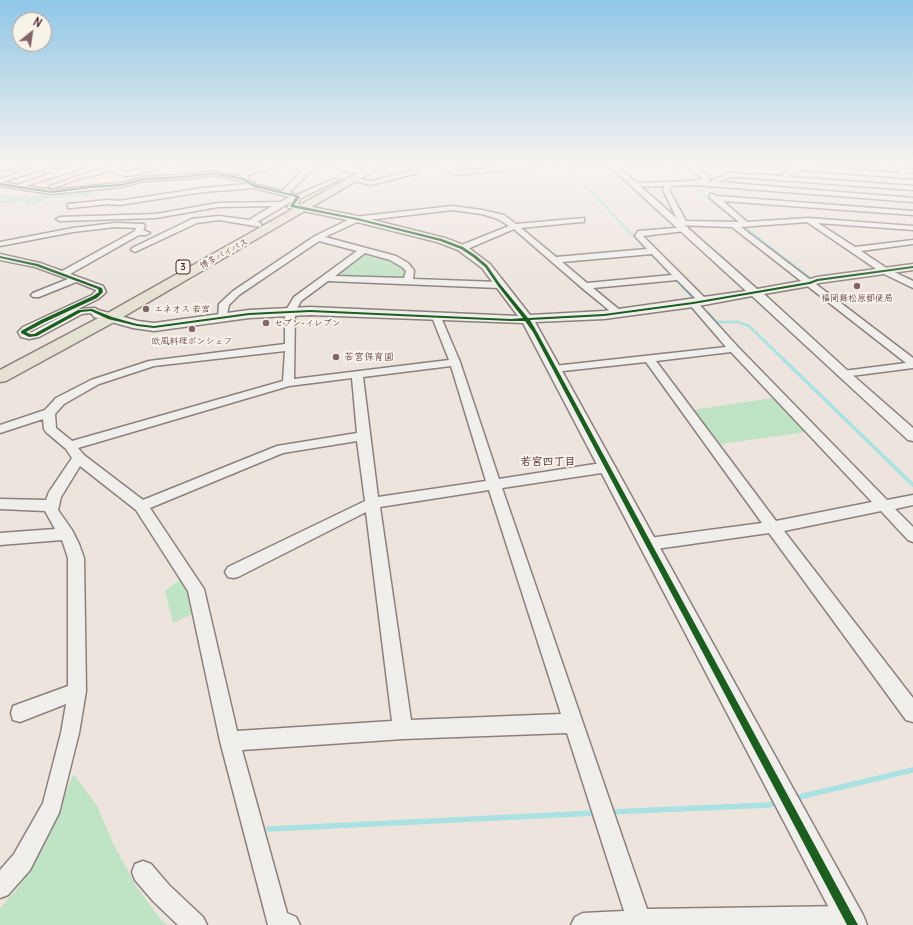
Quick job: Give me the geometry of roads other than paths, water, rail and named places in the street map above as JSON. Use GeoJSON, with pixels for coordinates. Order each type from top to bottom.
{"type":"FeatureCollection","features":[{"type":"Feature","properties":{"kind":"highway","name":"博多バイパス"},"geometry":{"type":"LineString","coordinates":[[0,365],[104,316],[254,224],[290,206]]}},
{"type":"Feature","properties":{"kind":"highway","name":"博多バイパス"},"geometry":{"type":"LineString","coordinates":[[0,377],[290,206]]}},
{"type":"Feature","properties":{"kind":"street"},"geometry":{"type":"LineString","coordinates":[[60,219],[156,216],[217,206]]}},
{"type":"Feature","properties":{"kind":"street"},"geometry":{"type":"LineString","coordinates":[[303,206],[441,240],[462,248],[486,266],[527,320],[608,467],[851,922],[639,921],[583,925]]}},
{"type":"Feature","properties":{"kind":"street"},"geometry":{"type":"LineString","coordinates":[[660,206],[682,225],[717,260],[913,436]]}},
{"type":"Feature","properties":{"kind":"street"},"geometry":{"type":"LineString","coordinates":[[673,206],[682,225]]}},
{"type":"Feature","properties":{"kind":"street"},"geometry":{"type":"LineString","coordinates":[[724,206],[745,224]]}},
{"type":"Feature","properties":{"kind":"street"},"geometry":{"type":"LineString","coordinates":[[802,206],[808,220],[888,272],[913,285]]}},
{"type":"Feature","properties":{"kind":"street"},"geometry":{"type":"LineString","coordinates":[[828,206],[913,213]]}},
{"type":"Feature","properties":{"kind":"street"},"geometry":{"type":"LineString","coordinates":[[223,317],[224,304],[236,292],[318,238],[357,219],[452,208],[482,212],[501,217],[515,226],[618,313]]}},
{"type":"Feature","properties":{"kind":"street"},"geometry":{"type":"LineString","coordinates":[[135,250],[195,221],[220,218],[254,224]]}},
{"type":"Feature","properties":{"kind":"street"},"geometry":{"type":"LineString","coordinates":[[462,248],[515,226],[581,220]]}},
{"type":"Feature","properties":{"kind":"street"},"geometry":{"type":"LineString","coordinates":[[913,228],[808,220],[745,224],[682,225],[641,233],[639,236],[679,277],[734,349],[913,536]]}},
{"type":"Feature","properties":{"kind":"street"},"geometry":{"type":"LineString","coordinates":[[734,224],[913,364]]}},
{"type":"Feature","properties":{"kind":"street"},"geometry":{"type":"LineString","coordinates":[[0,244],[73,230],[115,225],[141,226],[138,232],[62,275]]}},
{"type":"Feature","properties":{"kind":"street"},"geometry":{"type":"LineString","coordinates":[[138,232],[164,236]]}},
{"type":"Feature","properties":{"kind":"street"},"geometry":{"type":"LineString","coordinates":[[318,238],[393,258],[405,265],[410,271],[408,281]]}},
{"type":"Feature","properties":{"kind":"street"},"geometry":{"type":"LineString","coordinates":[[854,250],[913,242]]}},
{"type":"Feature","properties":{"kind":"street"},"geometry":{"type":"LineString","coordinates":[[288,383],[290,312],[297,299],[364,250]]}},
{"type":"Feature","properties":{"kind":"street"},"geometry":{"type":"LineString","coordinates":[[554,260],[653,251]]}},
{"type":"Feature","properties":{"kind":"street"},"geometry":{"type":"LineString","coordinates":[[0,257],[37,265],[100,288]]}},
{"type":"Feature","properties":{"kind":"street"},"geometry":{"type":"LineString","coordinates":[[100,288],[100,292],[95,297],[23,332],[29,336],[35,336],[80,311],[92,310],[104,316],[137,325],[154,327],[223,317],[290,312],[348,312],[527,320],[618,313],[755,293],[810,283],[817,280],[888,272],[913,267]]}},
{"type":"Feature","properties":{"kind":"street"},"geometry":{"type":"LineString","coordinates":[[888,272],[913,276]]}},
{"type":"Feature","properties":{"kind":"street"},"geometry":{"type":"LineString","coordinates":[[585,286],[679,277]]}},
{"type":"Feature","properties":{"kind":"street"},"geometry":{"type":"LineString","coordinates":[[325,278],[499,285]]}},
{"type":"Feature","properties":{"kind":"street"},"geometry":{"type":"LineString","coordinates":[[36,295],[77,279]]}},
{"type":"Feature","properties":{"kind":"street"},"geometry":{"type":"LineString","coordinates":[[28,322],[100,288]]}},
{"type":"Feature","properties":{"kind":"street"},"geometry":{"type":"LineString","coordinates":[[437,317],[455,362],[639,921]]}},
{"type":"Feature","properties":{"kind":"street"},"geometry":{"type":"LineString","coordinates":[[0,429],[49,413],[60,400],[95,382],[153,363],[290,347]]}},
{"type":"Feature","properties":{"kind":"street"},"geometry":{"type":"LineString","coordinates":[[554,369],[734,349]]}},
{"type":"Feature","properties":{"kind":"street"},"geometry":{"type":"LineString","coordinates":[[649,359],[913,713]]}},
{"type":"Feature","properties":{"kind":"street"},"geometry":{"type":"LineString","coordinates":[[0,887],[22,862],[52,806],[70,733],[77,692],[76,558],[67,534],[51,510],[54,496],[74,452],[288,383],[455,362]]}},
{"type":"Feature","properties":{"kind":"street"},"geometry":{"type":"LineString","coordinates":[[843,374],[913,364]]}},
{"type":"Feature","properties":{"kind":"street"},"geometry":{"type":"LineString","coordinates":[[357,374],[403,730]]}},
{"type":"Feature","properties":{"kind":"street"},"geometry":{"type":"LineString","coordinates":[[49,413],[50,428],[74,452],[141,506],[196,589],[230,741],[278,924]]}},
{"type":"Feature","properties":{"kind":"street"},"geometry":{"type":"LineString","coordinates":[[141,506],[281,450],[364,436]]}},
{"type":"Feature","properties":{"kind":"street"},"geometry":{"type":"LineString","coordinates":[[233,572],[373,503],[608,467]]}},
{"type":"Feature","properties":{"kind":"street"},"geometry":{"type":"LineString","coordinates":[[649,544],[773,527],[913,500]]}},
{"type":"Feature","properties":{"kind":"street"},"geometry":{"type":"LineString","coordinates":[[0,504],[52,506]]}},
{"type":"Feature","properties":{"kind":"street"},"geometry":{"type":"LineString","coordinates":[[0,539],[67,534]]}},
{"type":"Feature","properties":{"kind":"street"},"geometry":{"type":"LineString","coordinates":[[20,713],[77,692]]}},
{"type":"Feature","properties":{"kind":"street"},"geometry":{"type":"LineString","coordinates":[[230,741],[403,730],[574,723]]}},
{"type":"Feature","properties":{"kind":"street"},"geometry":{"type":"LineString","coordinates":[[143,872],[161,893],[195,925]]}},
{"type":"Feature","properties":{"kind":"waterway"},"geometry":{"type":"LineString","coordinates":[[605,206],[644,247]]}},
{"type":"Feature","properties":{"kind":"waterway"},"geometry":{"type":"LineString","coordinates":[[719,206],[773,249]]}},
{"type":"Feature","properties":{"kind":"waterway"},"geometry":{"type":"LineString","coordinates":[[771,248],[810,278]]}},
{"type":"Feature","properties":{"kind":"waterway"},"geometry":{"type":"LineString","coordinates":[[650,253],[671,274]]}},
{"type":"Feature","properties":{"kind":"waterway"},"geometry":{"type":"LineString","coordinates":[[675,279],[691,296]]}},
{"type":"Feature","properties":{"kind":"waterway"},"geometry":{"type":"LineString","coordinates":[[702,307],[717,322],[738,322],[749,326],[783,359]]}},
{"type":"Feature","properties":{"kind":"waterway"},"geometry":{"type":"LineString","coordinates":[[782,358],[913,485]]}},
{"type":"Feature","properties":{"kind":"waterway"},"geometry":{"type":"LineString","coordinates":[[795,798],[913,770]]}},
{"type":"Feature","properties":{"kind":"waterway"},"geometry":{"type":"LineString","coordinates":[[610,812],[769,805],[777,803]]}},
{"type":"Feature","properties":{"kind":"waterway"},"geometry":{"type":"LineString","coordinates":[[269,829],[596,813]]}},
{"type":"Feature","properties":{"kind":"place","name":"福岡舞松原郵便局"},"geometry":{"type":"Point","coordinates":[857,286]}},
{"type":"Feature","properties":{"kind":"place","name":"エネオス 若宮"},"geometry":{"type":"Point","coordinates":[146,309]}},
{"type":"Feature","properties":{"kind":"place","name":"セブン-イレブン"},"geometry":{"type":"Point","coordinates":[266,323]}},
{"type":"Feature","properties":{"kind":"place","name":"欧風料理ポンシェフ"},"geometry":{"type":"Point","coordinates":[192,329]}},
{"type":"Feature","properties":{"kind":"place","name":"若宮保育園"},"geometry":{"type":"Point","coordinates":[336,357]}},
{"type":"Feature","properties":{"kind":"district","name":"若宮四丁目"},"geometry":{"type":"Point","coordinates":[548,462]}}]}
